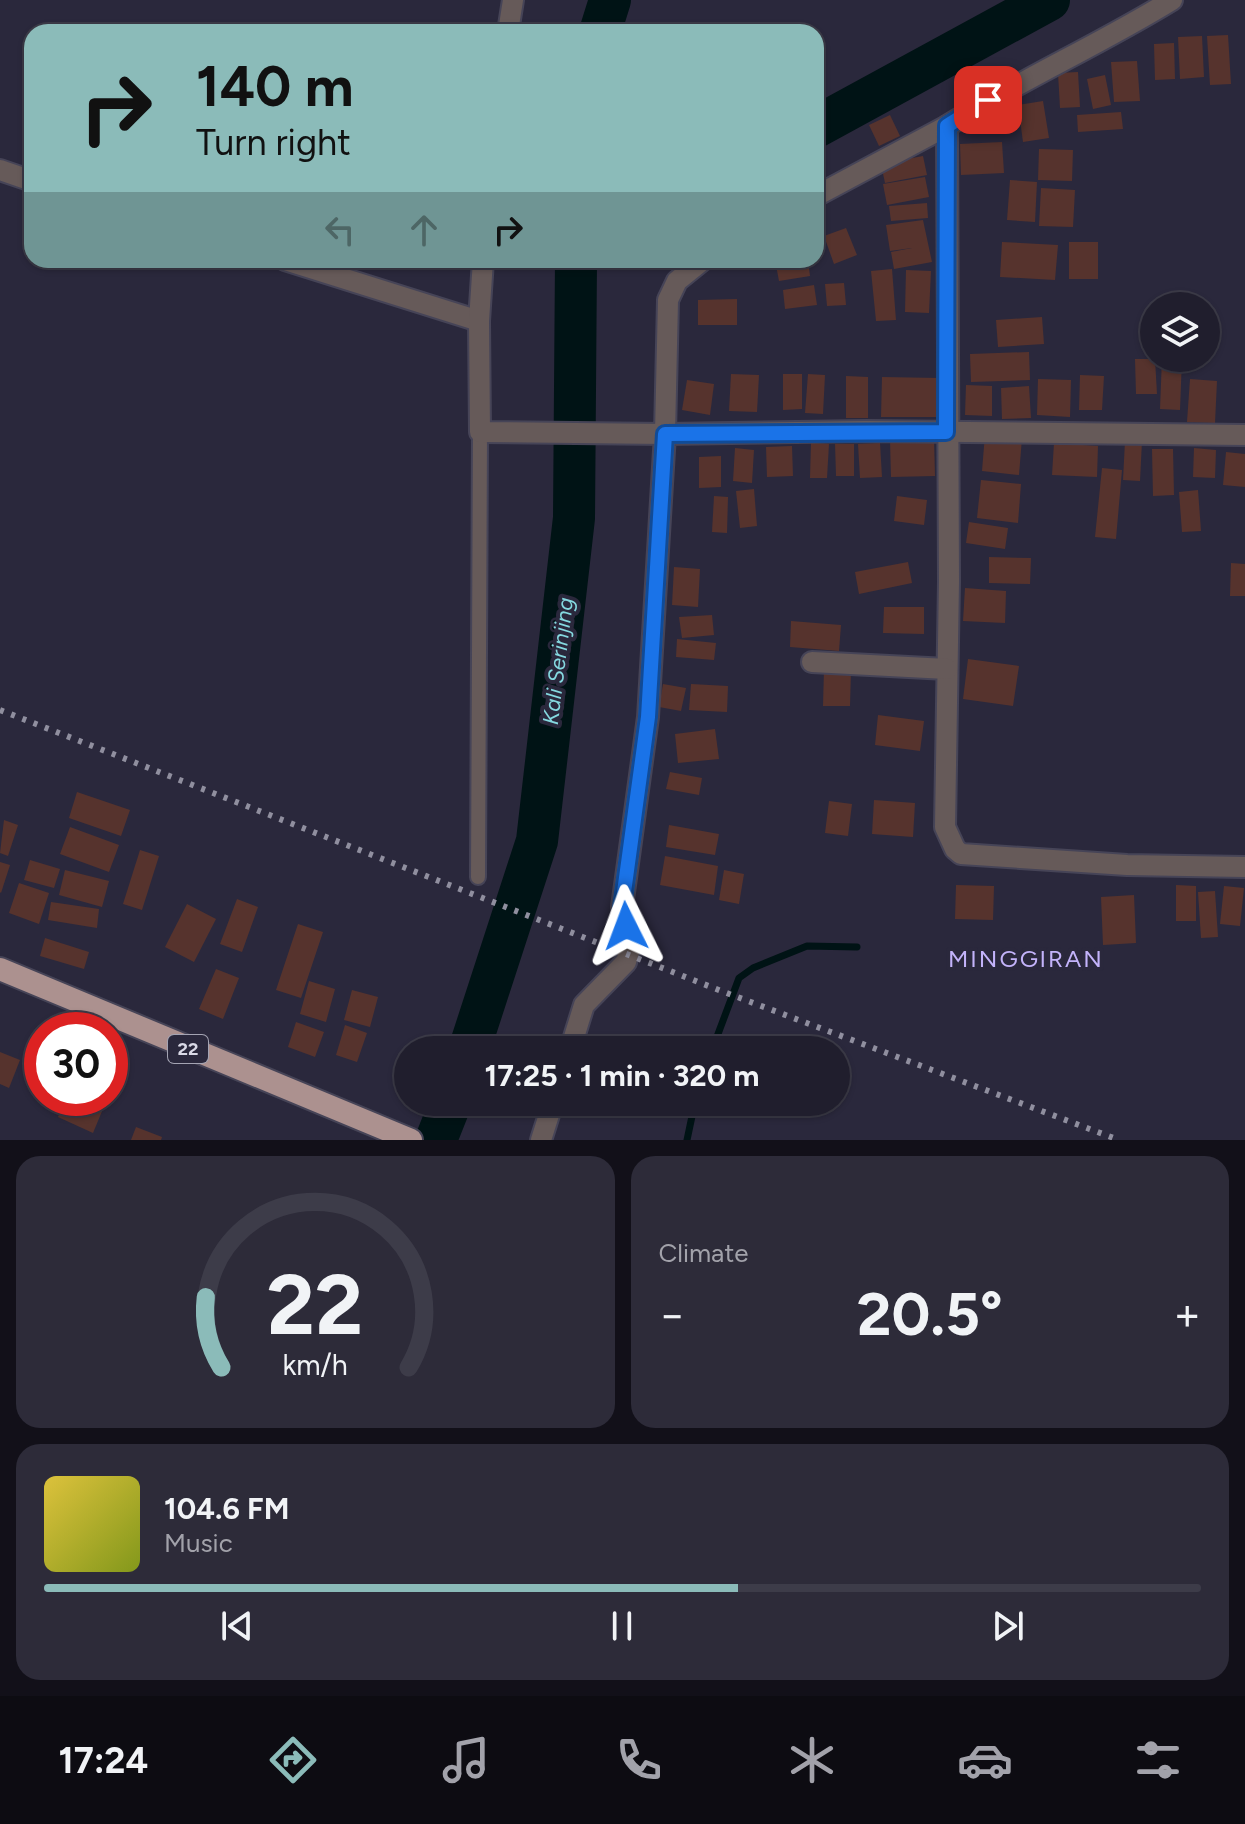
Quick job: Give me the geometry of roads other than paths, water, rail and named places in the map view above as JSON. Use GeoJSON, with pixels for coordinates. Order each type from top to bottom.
{"type":"FeatureCollection","features":[{"type":"Feature","properties":{"kind":"highway","name":"22"},"geometry":{"type":"LineString","coordinates":[[0,969],[411,1140]]}},
{"type":"Feature","properties":{"kind":"street"},"geometry":{"type":"LineString","coordinates":[[509,24],[513,0]]}},
{"type":"Feature","properties":{"kind":"street"},"geometry":{"type":"LineString","coordinates":[[824,192],[947,126],[1008,88],[1130,26],[1172,0]]}},
{"type":"Feature","properties":{"kind":"street"},"geometry":{"type":"LineString","coordinates":[[947,126],[945,827],[955,849],[961,854],[1127,865],[1245,867]]}},
{"type":"Feature","properties":{"kind":"street"},"geometry":{"type":"LineString","coordinates":[[0,170],[24,178]]}},
{"type":"Feature","properties":{"kind":"street"},"geometry":{"type":"LineString","coordinates":[[310,268],[479,321]]}},
{"type":"Feature","properties":{"kind":"street"},"geometry":{"type":"LineString","coordinates":[[482,268],[479,321],[480,432],[613,436],[946,432],[1245,435]]}},
{"type":"Feature","properties":{"kind":"street"},"geometry":{"type":"LineString","coordinates":[[574,1036],[584,1005],[626,962],[631,945],[622,907],[648,717],[665,434],[668,300],[677,281],[693,268]]}},
{"type":"Feature","properties":{"kind":"street"},"geometry":{"type":"LineString","coordinates":[[812,662],[947,669]]}},
{"type":"Feature","properties":{"kind":"street"},"geometry":{"type":"LineString","coordinates":[[541,1140],[549,1116]]}},
{"type":"Feature","properties":{"kind":"lane"},"geometry":{"type":"LineString","coordinates":[[478,877],[480,432]]}},
{"type":"Feature","properties":{"kind":"waterway","name":"Kali Serinjing"},"geometry":{"type":"LineString","coordinates":[[602,24],[610,0]]}},
{"type":"Feature","properties":{"kind":"waterway"},"geometry":{"type":"LineString","coordinates":[[824,123],[1049,0]]}},
{"type":"Feature","properties":{"kind":"waterway","name":"Kali Serinjing"},"geometry":{"type":"LineString","coordinates":[[474,1036],[537,841],[574,518],[576,268]]}},
{"type":"Feature","properties":{"kind":"waterway"},"geometry":{"type":"LineString","coordinates":[[717,1036],[739,978],[753,968],[807,946],[857,947]]}},
{"type":"Feature","properties":{"kind":"waterway","name":"Kali Serinjing"},"geometry":{"type":"LineString","coordinates":[[436,1140],[445,1116]]}},
{"type":"Feature","properties":{"kind":"waterway"},"geometry":{"type":"LineString","coordinates":[[687,1140],[692,1116]]}},
{"type":"Feature","properties":{"kind":"railway"},"geometry":{"type":"LineString","coordinates":[[0,710],[724,992],[1119,1140]]}},
{"type":"Feature","properties":{"kind":"district","name":"MINGGIRAN"},"geometry":{"type":"Point","coordinates":[1026,958]}}]}
